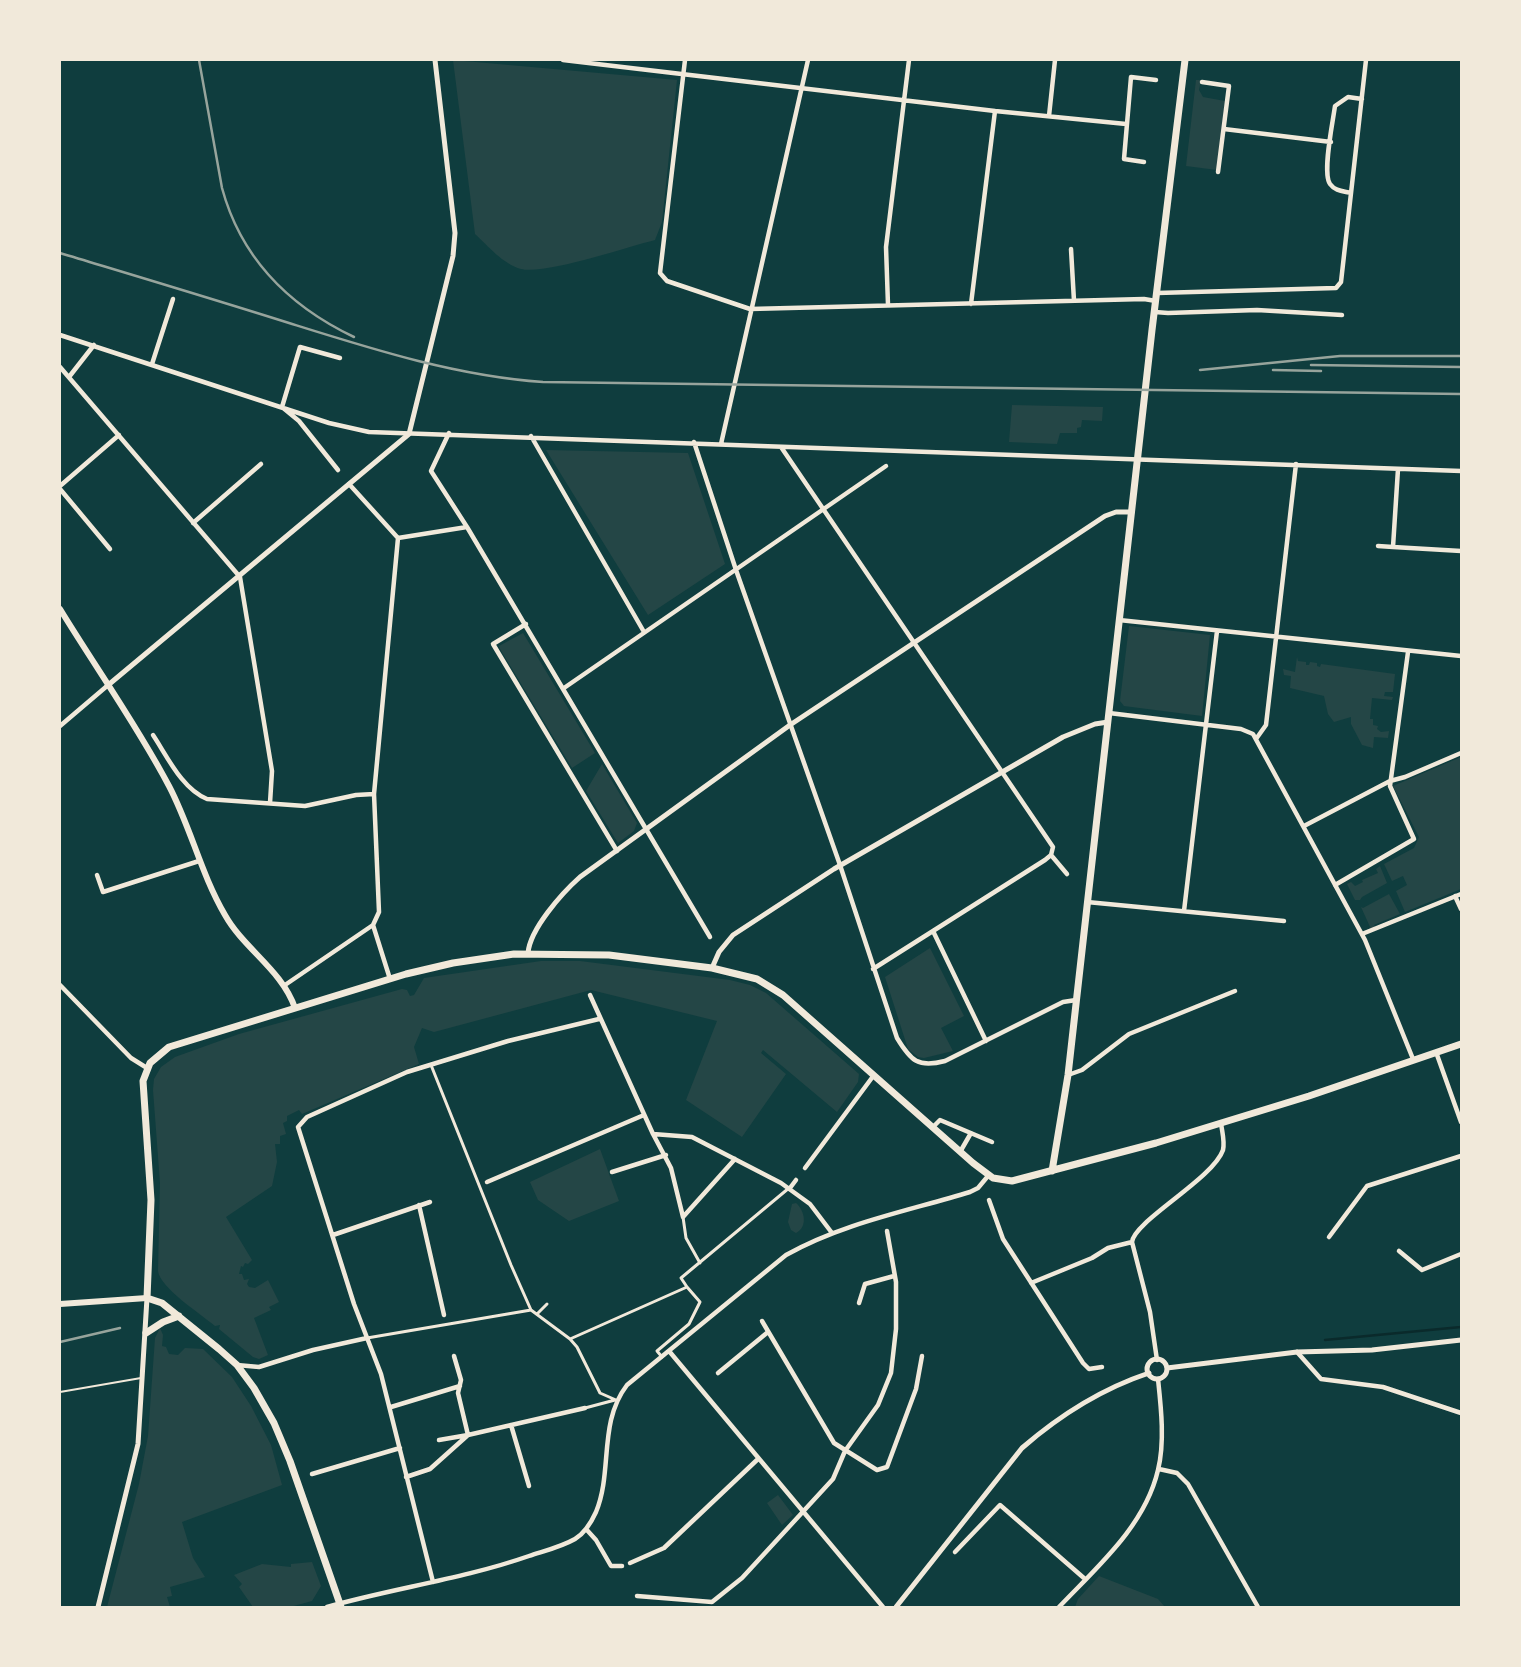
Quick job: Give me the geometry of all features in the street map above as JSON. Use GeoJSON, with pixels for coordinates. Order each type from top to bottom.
{"type":"FeatureCollection","features":[{"type":"Feature","properties":{"kind":"main road"},"geometry":{"type":"LineString","coordinates":[[1052,1171],[1068,1075],[1185,60]]}},
{"type":"Feature","properties":{"kind":"main road"},"geometry":{"type":"LineString","coordinates":[[60,609],[170,787],[210,888],[235,931],[285,985],[295,1008]]}},
{"type":"Feature","properties":{"kind":"main road"},"geometry":{"type":"LineString","coordinates":[[147,1298],[151,1200],[142,1088],[147,1068],[155,1057],[169,1047],[402,975],[470,960],[528,953],[609,956],[712,968],[745,975],[775,990],[988,1176],[1008,1182],[1052,1171],[1309,1096],[1461,1044]]}},
{"type":"Feature","properties":{"kind":"main road"},"geometry":{"type":"LineString","coordinates":[[60,1304],[147,1298],[162,1303],[237,1365],[264,1405],[282,1442],[340,1605]]}},
{"type":"Feature","properties":{"kind":"main road"},"geometry":{"type":"LineString","coordinates":[[146,1333],[163,1322],[179,1316]]}},
{"type":"Feature","properties":{"kind":"street"},"geometry":{"type":"LineString","coordinates":[[60,726],[409,434],[428,363],[454,239],[453,208],[434,60]]}},
{"type":"Feature","properties":{"kind":"street"},"geometry":{"type":"LineString","coordinates":[[564,60],[995,111],[1126,124]]}},
{"type":"Feature","properties":{"kind":"street"},"geometry":{"type":"LineString","coordinates":[[685,60],[660,273],[667,281],[750,309],[1074,301],[1156,301]]}},
{"type":"Feature","properties":{"kind":"street"},"geometry":{"type":"LineString","coordinates":[[721,444],[750,309],[808,60]]}},
{"type":"Feature","properties":{"kind":"street"},"geometry":{"type":"LineString","coordinates":[[888,305],[886,247],[909,60]]}},
{"type":"Feature","properties":{"kind":"street"},"geometry":{"type":"LineString","coordinates":[[1049,116],[1056,60]]}},
{"type":"Feature","properties":{"kind":"street"},"geometry":{"type":"LineString","coordinates":[[1157,293],[1336,288],[1341,282],[1366,60]]}},
{"type":"Feature","properties":{"kind":"street"},"geometry":{"type":"LineString","coordinates":[[1144,162],[1124,159],[1131,77],[1156,80]]}},
{"type":"Feature","properties":{"kind":"street"},"geometry":{"type":"LineString","coordinates":[[1202,82],[1229,86],[1218,172]]}},
{"type":"Feature","properties":{"kind":"street"},"geometry":{"type":"LineString","coordinates":[[1351,193],[1336,190],[1329,183],[1327,175],[1335,106],[1348,97],[1362,98]]}},
{"type":"Feature","properties":{"kind":"street"},"geometry":{"type":"LineString","coordinates":[[971,304],[995,111]]}},
{"type":"Feature","properties":{"kind":"street"},"geometry":{"type":"LineString","coordinates":[[1224,129],[1331,142]]}},
{"type":"Feature","properties":{"kind":"street"},"geometry":{"type":"LineString","coordinates":[[1071,249],[1074,301]]}},
{"type":"Feature","properties":{"kind":"street"},"geometry":{"type":"LineString","coordinates":[[152,364],[173,299]]}},
{"type":"Feature","properties":{"kind":"street"},"geometry":{"type":"LineString","coordinates":[[1155,312],[1168,314],[1257,310],[1342,315]]}},
{"type":"Feature","properties":{"kind":"street"},"geometry":{"type":"LineString","coordinates":[[60,335],[350,429],[409,434],[421,432],[909,452],[1461,470]]}},
{"type":"Feature","properties":{"kind":"street"},"geometry":{"type":"LineString","coordinates":[[69,377],[94,345]]}},
{"type":"Feature","properties":{"kind":"street"},"geometry":{"type":"LineString","coordinates":[[282,407],[300,347],[340,358]]}},
{"type":"Feature","properties":{"kind":"street"},"geometry":{"type":"LineString","coordinates":[[60,367],[240,577],[272,771],[270,803]]}},
{"type":"Feature","properties":{"kind":"street"},"geometry":{"type":"LineString","coordinates":[[282,407],[299,421],[338,470]]}},
{"type":"Feature","properties":{"kind":"street"},"geometry":{"type":"LineString","coordinates":[[449,434],[431,471],[526,624],[710,937]]}},
{"type":"Feature","properties":{"kind":"street"},"geometry":{"type":"LineString","coordinates":[[110,549],[60,487],[119,435]]}},
{"type":"Feature","properties":{"kind":"street"},"geometry":{"type":"LineString","coordinates":[[531,436],[644,632]]}},
{"type":"Feature","properties":{"kind":"street"},"geometry":{"type":"LineString","coordinates":[[694,442],[736,570],[840,865],[873,969],[897,1038],[907,1055],[918,1063],[930,1065],[945,1061],[1063,1002],[1076,1000]]}},
{"type":"Feature","properties":{"kind":"street"},"geometry":{"type":"LineString","coordinates":[[781,447],[916,642],[1051,842],[1053,849],[1051,855],[873,969]]}},
{"type":"Feature","properties":{"kind":"street"},"geometry":{"type":"LineString","coordinates":[[193,523],[261,464]]}},
{"type":"Feature","properties":{"kind":"street"},"geometry":{"type":"LineString","coordinates":[[1256,739],[1266,725],[1278,637],[1296,464]]}},
{"type":"Feature","properties":{"kind":"street"},"geometry":{"type":"LineString","coordinates":[[564,688],[886,466]]}},
{"type":"Feature","properties":{"kind":"street"},"geometry":{"type":"LineString","coordinates":[[1393,547],[1398,469]]}},
{"type":"Feature","properties":{"kind":"street"},"geometry":{"type":"LineString","coordinates":[[285,985],[373,925],[379,912],[374,794],[398,538],[349,484]]}},
{"type":"Feature","properties":{"kind":"street"},"geometry":{"type":"LineString","coordinates":[[528,953],[531,938],[569,888],[617,851],[790,725],[1105,516],[1116,512],[1132,512]]}},
{"type":"Feature","properties":{"kind":"street"},"geometry":{"type":"LineString","coordinates":[[398,538],[467,527]]}},
{"type":"Feature","properties":{"kind":"street"},"geometry":{"type":"LineString","coordinates":[[1378,546],[1461,551]]}},
{"type":"Feature","properties":{"kind":"street"},"geometry":{"type":"LineString","coordinates":[[1119,620],[1408,652],[1461,656]]}},
{"type":"Feature","properties":{"kind":"street"},"geometry":{"type":"LineString","coordinates":[[526,624],[493,644],[617,851]]}},
{"type":"Feature","properties":{"kind":"street"},"geometry":{"type":"LineString","coordinates":[[1184,912],[1217,631]]}},
{"type":"Feature","properties":{"kind":"street"},"geometry":{"type":"LineString","coordinates":[[1336,886],[1414,839],[1392,792],[1390,781],[1408,652]]}},
{"type":"Feature","properties":{"kind":"street"},"geometry":{"type":"LineString","coordinates":[[1109,713],[1246,730],[1256,739],[1362,934],[1414,1059]]}},
{"type":"Feature","properties":{"kind":"street"},"geometry":{"type":"LineString","coordinates":[[712,968],[719,952],[733,935],[840,865],[1066,735],[1095,724],[1108,722]]}},
{"type":"Feature","properties":{"kind":"street"},"geometry":{"type":"LineString","coordinates":[[153,735],[187,784],[207,799],[305,806],[356,795],[374,794]]}},
{"type":"Feature","properties":{"kind":"street"},"geometry":{"type":"LineString","coordinates":[[1304,826],[1390,781],[1405,777],[1461,752]]}},
{"type":"Feature","properties":{"kind":"street"},"geometry":{"type":"LineString","coordinates":[[1051,855],[1067,874]]}},
{"type":"Feature","properties":{"kind":"street"},"geometry":{"type":"LineString","coordinates":[[97,875],[103,892],[198,861]]}},
{"type":"Feature","properties":{"kind":"street"},"geometry":{"type":"LineString","coordinates":[[1362,934],[1461,894]]}},
{"type":"Feature","properties":{"kind":"street"},"geometry":{"type":"LineString","coordinates":[[1456,896],[1461,909]]}},
{"type":"Feature","properties":{"kind":"street"},"geometry":{"type":"LineString","coordinates":[[1087,902],[1284,921]]}},
{"type":"Feature","properties":{"kind":"street"},"geometry":{"type":"LineString","coordinates":[[373,925],[390,979]]}},
{"type":"Feature","properties":{"kind":"street"},"geometry":{"type":"LineString","coordinates":[[933,932],[986,1041]]}},
{"type":"Feature","properties":{"kind":"street"},"geometry":{"type":"LineString","coordinates":[[60,986],[131,1058],[147,1068]]}},
{"type":"Feature","properties":{"kind":"street"},"geometry":{"type":"LineString","coordinates":[[1068,1075],[1082,1070],[1129,1034],[1235,991]]}},
{"type":"Feature","properties":{"kind":"street"},"geometry":{"type":"LineString","coordinates":[[590,995],[644,1116],[666,1156],[683,1217],[686,1238],[700,1263]]}},
{"type":"Feature","properties":{"kind":"street"},"geometry":{"type":"LineString","coordinates":[[433,1582],[406,1477],[391,1407],[298,1132],[300,1124],[306,1117],[407,1072],[508,1041],[599,1018]]}},
{"type":"Feature","properties":{"kind":"street"},"geometry":{"type":"LineString","coordinates":[[1436,1052],[1461,1122]]}},
{"type":"Feature","properties":{"kind":"street"},"geometry":{"type":"LineString","coordinates":[[432,1065],[511,1265],[531,1310],[570,1339],[577,1347],[600,1393],[616,1400]]}},
{"type":"Feature","properties":{"kind":"street"},"geometry":{"type":"LineString","coordinates":[[805,1168],[874,1075]]}},
{"type":"Feature","properties":{"kind":"street"},"geometry":{"type":"LineString","coordinates":[[487,1182],[644,1116]]}},
{"type":"Feature","properties":{"kind":"street"},"geometry":{"type":"LineString","coordinates":[[933,1127],[940,1120],[992,1142]]}},
{"type":"Feature","properties":{"kind":"street"},"geometry":{"type":"LineString","coordinates":[[1157,1360],[1151,1318],[1132,1242],[1135,1233],[1171,1204],[1220,1156],[1224,1142],[1220,1123]]}},
{"type":"Feature","properties":{"kind":"street"},"geometry":{"type":"LineString","coordinates":[[653,1134],[692,1137],[790,1188],[810,1204],[832,1233]]}},
{"type":"Feature","properties":{"kind":"street"},"geometry":{"type":"LineString","coordinates":[[960,1152],[971,1134]]}},
{"type":"Feature","properties":{"kind":"street"},"geometry":{"type":"LineString","coordinates":[[612,1172],[666,1156]]}},
{"type":"Feature","properties":{"kind":"street"},"geometry":{"type":"LineString","coordinates":[[1328,1237],[1367,1186],[1461,1156]]}},
{"type":"Feature","properties":{"kind":"street"},"geometry":{"type":"LineString","coordinates":[[683,1217],[735,1159]]}},
{"type":"Feature","properties":{"kind":"street"},"geometry":{"type":"LineString","coordinates":[[327,1607],[433,1582],[445,1581],[513,1562],[574,1540],[586,1529],[595,1515],[600,1498],[609,1424],[616,1400],[627,1386],[768,1268],[808,1243],[832,1233],[970,1192],[978,1188],[988,1176]]}},
{"type":"Feature","properties":{"kind":"street"},"geometry":{"type":"LineString","coordinates":[[662,1357],[657,1351],[689,1324],[700,1302],[681,1278],[790,1188],[796,1180]]}},
{"type":"Feature","properties":{"kind":"street"},"geometry":{"type":"LineString","coordinates":[[989,1200],[1003,1239],[1084,1363],[1089,1368],[1102,1366]]}},
{"type":"Feature","properties":{"kind":"street"},"geometry":{"type":"LineString","coordinates":[[333,1235],[430,1202]]}},
{"type":"Feature","properties":{"kind":"street"},"geometry":{"type":"LineString","coordinates":[[419,1205],[444,1315]]}},
{"type":"Feature","properties":{"kind":"street"},"geometry":{"type":"LineString","coordinates":[[637,1596],[712,1602],[742,1578],[833,1479],[844,1451],[878,1405],[890,1373],[896,1330],[894,1276],[887,1231]]}},
{"type":"Feature","properties":{"kind":"street"},"geometry":{"type":"LineString","coordinates":[[1031,1283],[1108,1248],[1132,1242]]}},
{"type":"Feature","properties":{"kind":"street"},"geometry":{"type":"LineString","coordinates":[[1399,1251],[1422,1270],[1461,1254]]}},
{"type":"Feature","properties":{"kind":"street"},"geometry":{"type":"LineString","coordinates":[[859,1303],[865,1284],[894,1276]]}},
{"type":"Feature","properties":{"kind":"street"},"geometry":{"type":"LineString","coordinates":[[570,1339],[687,1287]]}},
{"type":"Feature","properties":{"kind":"street"},"geometry":{"type":"LineString","coordinates":[[98,1607],[137,1454],[144,1378],[147,1298]]}},
{"type":"Feature","properties":{"kind":"street"},"geometry":{"type":"LineString","coordinates":[[537,1314],[546,1304]]}},
{"type":"Feature","properties":{"kind":"street"},"geometry":{"type":"LineString","coordinates":[[237,1365],[259,1367],[313,1350],[367,1338],[531,1310]]}},
{"type":"Feature","properties":{"kind":"street"},"geometry":{"type":"LineString","coordinates":[[762,1321],[834,1444],[877,1470],[887,1467],[916,1389],[922,1356]]}},
{"type":"Feature","properties":{"kind":"street"},"geometry":{"type":"LineString","coordinates":[[718,1373],[768,1332]]}},
{"type":"Feature","properties":{"kind":"street"},"geometry":{"type":"LineString","coordinates":[[1167,1368],[1297,1352],[1372,1350],[1461,1340]]}},
{"type":"Feature","properties":{"kind":"street"},"geometry":{"type":"LineString","coordinates":[[669,1351],[882,1607]]}},
{"type":"Feature","properties":{"kind":"street"},"geometry":{"type":"LineString","coordinates":[[1297,1352],[1321,1379],[1383,1387],[1461,1413]]}},
{"type":"Feature","properties":{"kind":"street"},"geometry":{"type":"LineString","coordinates":[[454,1356],[461,1380],[458,1393],[468,1436]]}},
{"type":"Feature","properties":{"kind":"street"},"geometry":{"type":"LineString","coordinates":[[1157,1360],[1164,1363],[1167,1368],[1165,1375],[1158,1379]]}},
{"type":"Feature","properties":{"kind":"street"},"geometry":{"type":"LineString","coordinates":[[1157,1360],[1148,1366],[1149,1373],[1158,1379]]}},
{"type":"Feature","properties":{"kind":"street"},"geometry":{"type":"LineString","coordinates":[[896,1607],[1022,1448],[1043,1430],[1085,1401],[1114,1386],[1149,1373]]}},
{"type":"Feature","properties":{"kind":"street"},"geometry":{"type":"LineString","coordinates":[[1059,1607],[1119,1542],[1138,1517],[1152,1489],[1159,1469],[1161,1434],[1158,1379]]}},
{"type":"Feature","properties":{"kind":"street"},"geometry":{"type":"LineString","coordinates":[[391,1407],[460,1386]]}},
{"type":"Feature","properties":{"kind":"street"},"geometry":{"type":"LineString","coordinates":[[439,1440],[468,1436],[616,1400]]}},
{"type":"Feature","properties":{"kind":"street"},"geometry":{"type":"LineString","coordinates":[[511,1425],[529,1486]]}},
{"type":"Feature","properties":{"kind":"street"},"geometry":{"type":"LineString","coordinates":[[406,1477],[430,1470],[468,1436]]}},
{"type":"Feature","properties":{"kind":"street"},"geometry":{"type":"LineString","coordinates":[[312,1474],[400,1448]]}},
{"type":"Feature","properties":{"kind":"street"},"geometry":{"type":"LineString","coordinates":[[630,1563],[664,1548],[758,1459]]}},
{"type":"Feature","properties":{"kind":"street"},"geometry":{"type":"LineString","coordinates":[[1159,1469],[1177,1473],[1188,1484],[1258,1607]]}},
{"type":"Feature","properties":{"kind":"street"},"geometry":{"type":"LineString","coordinates":[[955,1552],[1000,1505],[1085,1579]]}},
{"type":"Feature","properties":{"kind":"street"},"geometry":{"type":"LineString","coordinates":[[586,1529],[596,1540],[611,1566],[622,1566]]}},
{"type":"Feature","properties":{"kind":"lane"},"geometry":{"type":"LineString","coordinates":[[60,1392],[126,1379],[144,1378]]}},
{"type":"Feature","properties":{"kind":"shaded area"},"geometry":{"type":"Polygon","coordinates":[[[453,60],[677,80],[662,222],[655,240],[567,264],[532,270],[514,267],[496,254],[475,234],[453,60]]]}},
{"type":"Feature","properties":{"kind":"shaded area"},"geometry":{"type":"Polygon","coordinates":[[[1196,80],[1201,80],[1199,90],[1203,97],[1225,101],[1217,170],[1186,166],[1196,80]]]}},
{"type":"Feature","properties":{"kind":"shaded area"},"geometry":{"type":"Polygon","coordinates":[[[1012,405],[1103,407],[1102,421],[1082,420],[1081,427],[1077,428],[1077,433],[1060,433],[1057,444],[1009,442],[1012,405]]]}},
{"type":"Feature","properties":{"kind":"shaded area"},"geometry":{"type":"Polygon","coordinates":[[[546,450],[688,453],[725,564],[648,615],[546,450]]]}},
{"type":"Feature","properties":{"kind":"shaded area"},"geometry":{"type":"Polygon","coordinates":[[[1129,626],[1210,635],[1202,716],[1124,706],[1120,701],[1129,626]]]}},
{"type":"Feature","properties":{"kind":"shaded area"},"geometry":{"type":"Polygon","coordinates":[[[523,633],[595,753],[572,768],[500,649],[499,646],[523,633]]]}},
{"type":"Feature","properties":{"kind":"shaded area"},"geometry":{"type":"Polygon","coordinates":[[[1297,657],[1298,661],[1306,662],[1306,665],[1309,665],[1310,662],[1317,663],[1317,666],[1320,667],[1321,664],[1395,674],[1393,692],[1385,692],[1384,696],[1393,697],[1392,700],[1372,698],[1370,719],[1373,719],[1373,725],[1378,726],[1377,729],[1381,732],[1389,731],[1388,738],[1374,737],[1373,748],[1362,745],[1351,724],[1351,717],[1334,722],[1328,714],[1324,696],[1290,688],[1291,676],[1284,675],[1283,669],[1295,672],[1297,657]]]}},
{"type":"Feature","properties":{"kind":"shaded area"},"geometry":{"type":"Polygon","coordinates":[[[1461,757],[1461,889],[1405,912],[1396,891],[1407,885],[1403,876],[1392,881],[1384,864],[1414,848],[1419,837],[1393,786],[1461,757]]]}},
{"type":"Feature","properties":{"kind":"shaded area"},"geometry":{"type":"Polygon","coordinates":[[[602,764],[637,823],[634,831],[618,843],[586,791],[602,764]]]}},
{"type":"Feature","properties":{"kind":"shaded area"},"geometry":{"type":"Polygon","coordinates":[[[1380,866],[1387,883],[1360,900],[1355,900],[1347,884],[1351,882],[1355,886],[1363,882],[1362,880],[1378,873],[1376,869],[1380,866]]]}},
{"type":"Feature","properties":{"kind":"shaded area"},"geometry":{"type":"Polygon","coordinates":[[[1389,894],[1400,914],[1374,925],[1375,927],[1371,929],[1361,907],[1363,908],[1389,894]]]}},
{"type":"Feature","properties":{"kind":"shaded area"},"geometry":{"type":"Polygon","coordinates":[[[930,948],[964,1016],[941,1028],[953,1051],[924,1058],[918,1057],[908,1049],[885,977],[930,948]]]}},
{"type":"Feature","properties":{"kind":"shaded area"},"geometry":{"type":"Polygon","coordinates":[[[541,961],[580,961],[730,980],[750,985],[766,993],[859,1074],[858,1082],[837,1112],[763,1050],[761,1053],[786,1074],[742,1137],[686,1100],[717,1021],[591,990],[434,1032],[422,1028],[414,1047],[419,1064],[302,1114],[299,1110],[287,1116],[287,1121],[283,1123],[286,1134],[280,1136],[280,1144],[275,1144],[277,1162],[272,1186],[226,1217],[252,1260],[248,1264],[245,1263],[243,1267],[241,1266],[239,1274],[242,1274],[244,1280],[249,1279],[247,1284],[249,1287],[255,1288],[268,1280],[279,1302],[269,1307],[271,1310],[254,1318],[268,1355],[259,1359],[253,1357],[219,1329],[220,1325],[215,1326],[173,1293],[160,1278],[158,1271],[160,1183],[153,1090],[154,1079],[161,1067],[175,1057],[239,1034],[402,989],[407,990],[410,996],[414,995],[424,978],[541,961]]]}},
{"type":"Feature","properties":{"kind":"shaded area"},"geometry":{"type":"Polygon","coordinates":[[[600,1149],[619,1201],[569,1221],[538,1200],[530,1182],[600,1149]]]}},
{"type":"Feature","properties":{"kind":"shaded area"},"geometry":{"type":"Polygon","coordinates":[[[796,1203],[803,1214],[804,1223],[796,1233],[791,1230],[788,1222],[792,1204],[796,1203]]]}},
{"type":"Feature","properties":{"kind":"shaded area"},"geometry":{"type":"Polygon","coordinates":[[[160,1328],[163,1335],[162,1346],[166,1347],[169,1354],[178,1355],[185,1348],[203,1349],[232,1377],[251,1406],[271,1445],[282,1485],[182,1522],[193,1558],[205,1577],[170,1587],[172,1596],[167,1597],[170,1607],[107,1607],[139,1484],[148,1436],[155,1338],[160,1328]]]}},
{"type":"Feature","properties":{"kind":"shaded area"},"geometry":{"type":"Polygon","coordinates":[[[778,1495],[793,1515],[782,1525],[767,1503],[778,1495]]]}},
{"type":"Feature","properties":{"kind":"shaded area"},"geometry":{"type":"Polygon","coordinates":[[[312,1562],[321,1586],[312,1601],[290,1607],[253,1607],[239,1587],[242,1584],[234,1575],[262,1564],[291,1567],[291,1564],[312,1562]]]}},
{"type":"Feature","properties":{"kind":"shaded area"},"geometry":{"type":"Polygon","coordinates":[[[1099,1576],[1158,1599],[1165,1607],[1075,1607],[1078,1599],[1099,1576]]]}},
{"type":"Feature","properties":{"kind":"waterway"},"geometry":{"type":"LineString","coordinates":[[1325,1340],[1461,1327]]}},
{"type":"Feature","properties":{"kind":"railway"},"geometry":{"type":"LineString","coordinates":[[199,60],[222,188],[230,213],[242,236],[255,258],[289,295],[330,325],[354,337]]}},
{"type":"Feature","properties":{"kind":"railway"},"geometry":{"type":"LineString","coordinates":[[60,253],[383,352],[446,368],[511,379],[543,382],[1461,394]]}},
{"type":"Feature","properties":{"kind":"railway"},"geometry":{"type":"LineString","coordinates":[[1200,370],[1340,356],[1461,356]]}},
{"type":"Feature","properties":{"kind":"railway"},"geometry":{"type":"LineString","coordinates":[[1311,365],[1461,367]]}},
{"type":"Feature","properties":{"kind":"railway"},"geometry":{"type":"LineString","coordinates":[[1273,370],[1321,371]]}},
{"type":"Feature","properties":{"kind":"railway"},"geometry":{"type":"LineString","coordinates":[[60,1342],[120,1328]]}}]}
